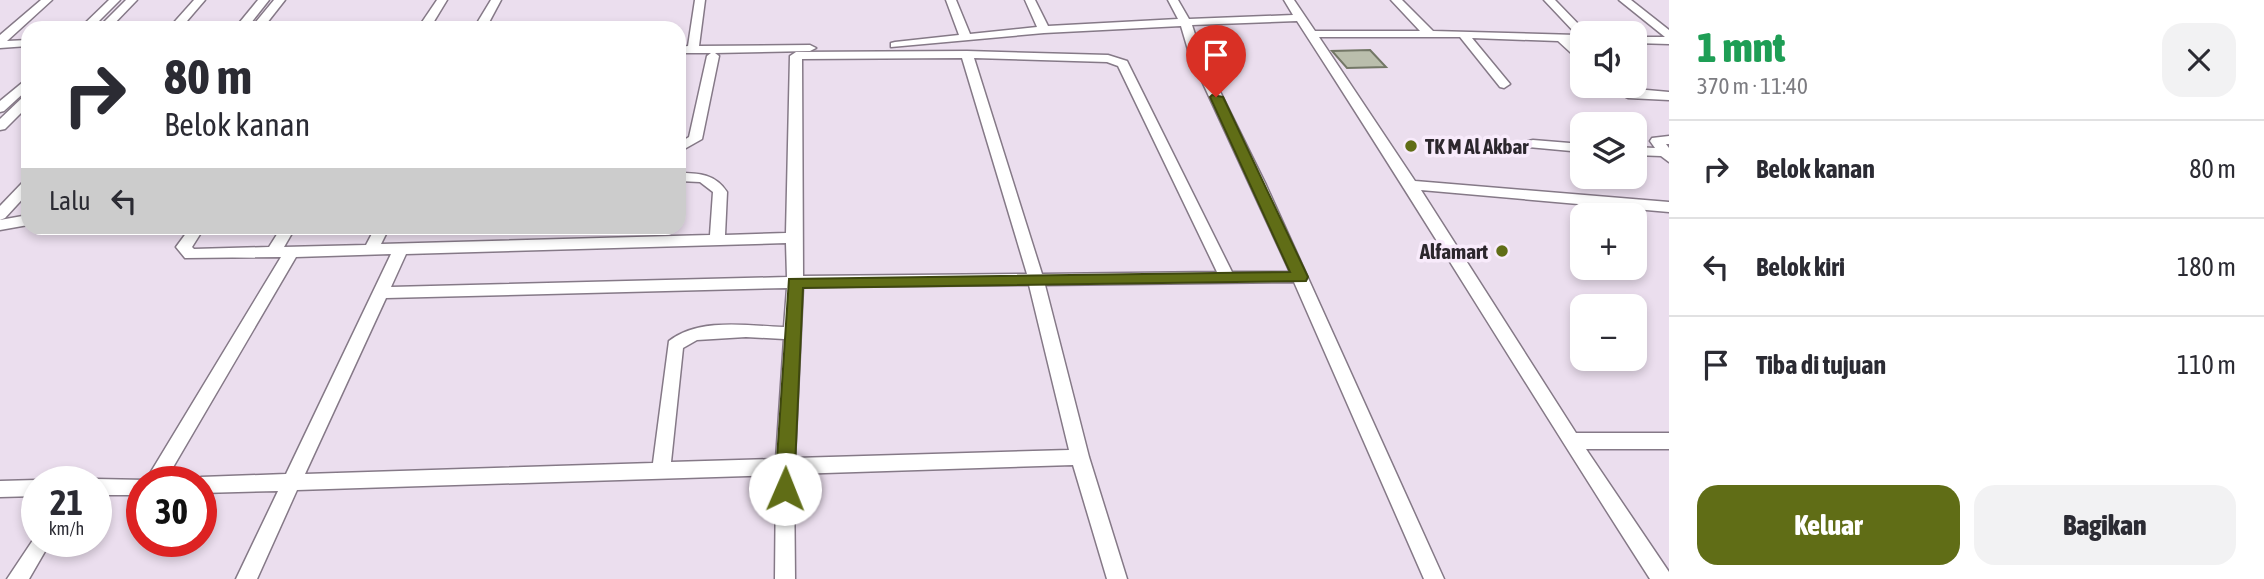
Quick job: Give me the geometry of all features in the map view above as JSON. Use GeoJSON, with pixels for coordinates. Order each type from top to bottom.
{"type":"FeatureCollection","features":[{"type":"Feature","properties":{"kind":"street"},"geometry":{"type":"LineString","coordinates":[[24,21],[47,0]]}},
{"type":"Feature","properties":{"kind":"street"},"geometry":{"type":"LineString","coordinates":[[94,21],[116,0]]}},
{"type":"Feature","properties":{"kind":"street"},"geometry":{"type":"LineString","coordinates":[[111,21],[132,0]]}},
{"type":"Feature","properties":{"kind":"street"},"geometry":{"type":"LineString","coordinates":[[181,21],[200,0]]}},
{"type":"Feature","properties":{"kind":"street"},"geometry":{"type":"LineString","coordinates":[[247,21],[264,0]]}},
{"type":"Feature","properties":{"kind":"street"},"geometry":{"type":"LineString","coordinates":[[262,21],[280,0]]}},
{"type":"Feature","properties":{"kind":"street"},"geometry":{"type":"LineString","coordinates":[[428,21],[442,0]]}},
{"type":"Feature","properties":{"kind":"street"},"geometry":{"type":"LineString","coordinates":[[484,21],[496,0]]}},
{"type":"Feature","properties":{"kind":"street"},"geometry":{"type":"LineString","coordinates":[[693,50],[700,0]]}},
{"type":"Feature","properties":{"kind":"street"},"geometry":{"type":"LineString","coordinates":[[951,0],[966,38]]}},
{"type":"Feature","properties":{"kind":"street"},"geometry":{"type":"LineString","coordinates":[[1030,0],[1044,30]]}},
{"type":"Feature","properties":{"kind":"street"},"geometry":{"type":"LineString","coordinates":[[1172,0],[1185,22],[1195,53],[1300,277],[1434,579]]}},
{"type":"Feature","properties":{"kind":"street"},"geometry":{"type":"LineString","coordinates":[[1289,0],[1662,579]]}},
{"type":"Feature","properties":{"kind":"street"},"geometry":{"type":"LineString","coordinates":[[1396,0],[1430,34]]}},
{"type":"Feature","properties":{"kind":"street"},"geometry":{"type":"LineString","coordinates":[[1549,0],[1570,24]]}},
{"type":"Feature","properties":{"kind":"street"},"geometry":{"type":"LineString","coordinates":[[1624,0],[1669,35]]}},
{"type":"Feature","properties":{"kind":"street"},"geometry":{"type":"LineString","coordinates":[[255,11],[271,10]]}},
{"type":"Feature","properties":{"kind":"street"},"geometry":{"type":"LineString","coordinates":[[686,50],[894,46],[1044,30],[1300,18]]}},
{"type":"Feature","properties":{"kind":"street"},"geometry":{"type":"LineString","coordinates":[[0,43],[21,24]]}},
{"type":"Feature","properties":{"kind":"street"},"geometry":{"type":"LineString","coordinates":[[1311,34],[1463,34],[1570,38]]}},
{"type":"Feature","properties":{"kind":"street"},"geometry":{"type":"LineString","coordinates":[[1463,34],[1504,84]]}},
{"type":"Feature","properties":{"kind":"street"},"geometry":{"type":"LineString","coordinates":[[1562,39],[1570,47]]}},
{"type":"Feature","properties":{"kind":"street"},"geometry":{"type":"LineString","coordinates":[[1647,40],[1669,41]]}},
{"type":"Feature","properties":{"kind":"street"},"geometry":{"type":"LineString","coordinates":[[0,43],[21,43]]}},
{"type":"Feature","properties":{"kind":"street"},"geometry":{"type":"LineString","coordinates":[[686,58],[967,54],[1108,59],[1123,64],[1227,277]]}},
{"type":"Feature","properties":{"kind":"street"},"geometry":{"type":"LineString","coordinates":[[967,54],[1036,279],[1080,457],[1117,579]]}},
{"type":"Feature","properties":{"kind":"street"},"geometry":{"type":"LineString","coordinates":[[686,144],[695,139],[713,56]]}},
{"type":"Feature","properties":{"kind":"street"},"geometry":{"type":"LineString","coordinates":[[785,579],[785,467],[790,333],[795,282],[793,238],[796,56]]}},
{"type":"Feature","properties":{"kind":"street"},"geometry":{"type":"LineString","coordinates":[[0,108],[21,88]]}},
{"type":"Feature","properties":{"kind":"street"},"geometry":{"type":"LineString","coordinates":[[1647,95],[1669,96]]}},
{"type":"Feature","properties":{"kind":"street"},"geometry":{"type":"LineString","coordinates":[[0,108],[21,104]]}},
{"type":"Feature","properties":{"kind":"street"},"geometry":{"type":"LineString","coordinates":[[0,126],[21,106]]}},
{"type":"Feature","properties":{"kind":"street"},"geometry":{"type":"LineString","coordinates":[[1533,144],[1570,147]]}},
{"type":"Feature","properties":{"kind":"street"},"geometry":{"type":"LineString","coordinates":[[1647,151],[1667,150]]}},
{"type":"Feature","properties":{"kind":"street"},"geometry":{"type":"LineString","coordinates":[[686,177],[697,177],[716,185],[720,192],[718,239]]}},
{"type":"Feature","properties":{"kind":"street"},"geometry":{"type":"LineString","coordinates":[[1410,185],[1669,207]]}},
{"type":"Feature","properties":{"kind":"street"},"geometry":{"type":"LineString","coordinates":[[0,215],[21,192]]}},
{"type":"Feature","properties":{"kind":"street"},"geometry":{"type":"LineString","coordinates":[[0,225],[21,221]]}},
{"type":"Feature","properties":{"kind":"street"},"geometry":{"type":"LineString","coordinates":[[192,235],[184,247],[190,254],[793,238]]}},
{"type":"Feature","properties":{"kind":"street"},"geometry":{"type":"LineString","coordinates":[[273,252],[284,235]]}},
{"type":"Feature","properties":{"kind":"street"},"geometry":{"type":"LineString","coordinates":[[371,250],[378,235]]}},
{"type":"Feature","properties":{"kind":"street"},"geometry":{"type":"LineString","coordinates":[[246,579],[401,249]]}},
{"type":"Feature","properties":{"kind":"street"},"geometry":{"type":"LineString","coordinates":[[164,466],[292,251]]}},
{"type":"Feature","properties":{"kind":"street"},"geometry":{"type":"LineString","coordinates":[[380,293],[795,282],[1300,277]]}},
{"type":"Feature","properties":{"kind":"street"},"geometry":{"type":"LineString","coordinates":[[661,471],[675,345],[679,340],[695,333],[790,333]]}},
{"type":"Feature","properties":{"kind":"street"},"geometry":{"type":"LineString","coordinates":[[1571,441],[1669,440]]}},
{"type":"Feature","properties":{"kind":"street"},"geometry":{"type":"LineString","coordinates":[[217,485],[1080,457]]}},
{"type":"Feature","properties":{"kind":"street"},"geometry":{"type":"LineString","coordinates":[[0,489],[21,488]]}},
{"type":"Feature","properties":{"kind":"street"},"geometry":{"type":"LineString","coordinates":[[18,579],[31,557]]}},
{"type":"Feature","properties":{"kind":"building"},"geometry":{"type":"Polygon","coordinates":[[[1370,50],[1386,67],[1347,68],[1332,51],[1370,50]]]}},
{"type":"Feature","properties":{"kind":"place","name":"TK M Al Akbar"},"geometry":{"type":"Point","coordinates":[1411,146]}},
{"type":"Feature","properties":{"kind":"place","name":"Alfamart"},"geometry":{"type":"Point","coordinates":[1502,251]}},
{"type":"Feature","properties":{"kind":"route"},"geometry":{"type":"LineString","coordinates":[[785,489],[790,333],[795,282],[1300,277],[1216,97]]}}]}
